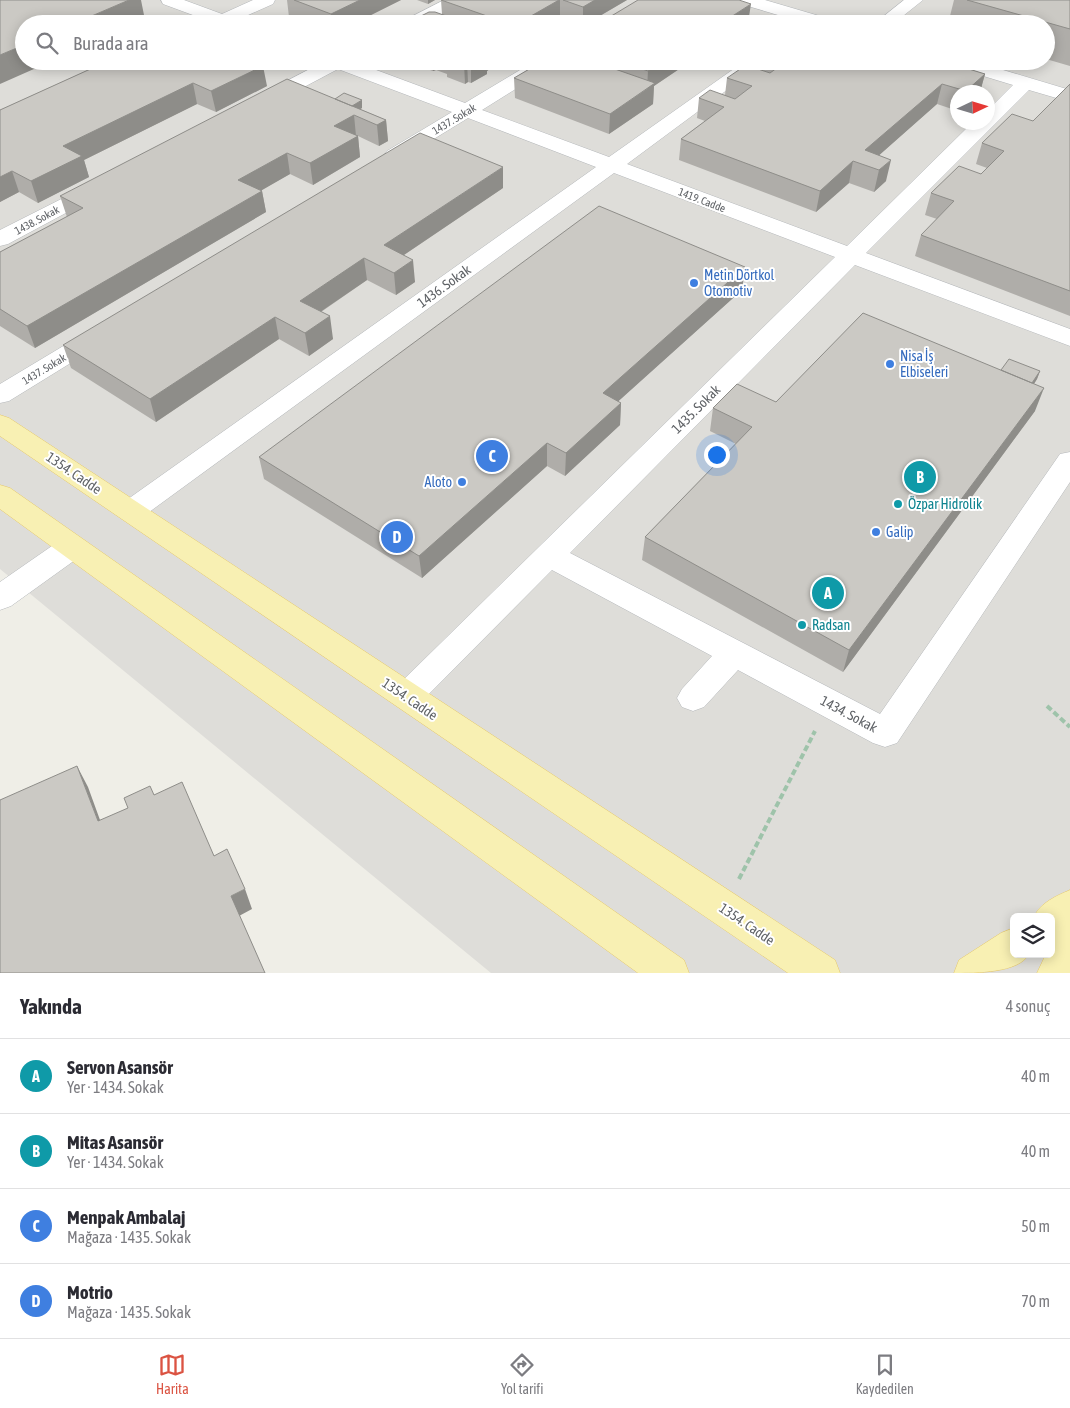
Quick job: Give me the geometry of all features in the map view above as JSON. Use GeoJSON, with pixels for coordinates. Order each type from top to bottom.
{"type":"FeatureCollection","features":[{"type":"Feature","properties":{"kind":"main road","name":"1354. Cadde"},"geometry":{"type":"LineString","coordinates":[[0,424],[821,973]]}},
{"type":"Feature","properties":{"kind":"main road"},"geometry":{"type":"LineString","coordinates":[[0,495],[670,973]]}},
{"type":"Feature","properties":{"kind":"main road"},"geometry":{"type":"LineString","coordinates":[[1055,918],[1070,908]]}},
{"type":"Feature","properties":{"kind":"main road"},"geometry":{"type":"LineString","coordinates":[[1056,973],[1070,948]]}},
{"type":"Feature","properties":{"kind":"main road"},"geometry":{"type":"LineString","coordinates":[[973,973],[1010,949]]}},
{"type":"Feature","properties":{"kind":"street"},"geometry":{"type":"LineString","coordinates":[[169,0],[204,15]]}},
{"type":"Feature","properties":{"kind":"street"},"geometry":{"type":"LineString","coordinates":[[238,15],[267,0]]}},
{"type":"Feature","properties":{"kind":"street"},"geometry":{"type":"LineString","coordinates":[[428,15],[457,0]]}},
{"type":"Feature","properties":{"kind":"street"},"geometry":{"type":"LineString","coordinates":[[747,0],[795,15]]}},
{"type":"Feature","properties":{"kind":"street"},"geometry":{"type":"LineString","coordinates":[[894,15],[914,0]]}},
{"type":"Feature","properties":{"kind":"street"},"geometry":{"type":"LineString","coordinates":[[251,108],[322,70]]}},
{"type":"Feature","properties":{"kind":"street","name":"1419. Cadde"},"geometry":{"type":"LineString","coordinates":[[358,70],[1070,338]]}},
{"type":"Feature","properties":{"kind":"street","name":"1437. Sokak"},"geometry":{"type":"LineString","coordinates":[[373,168],[533,70]]}},
{"type":"Feature","properties":{"kind":"street","name":"1436. Sokak"},"geometry":{"type":"LineString","coordinates":[[131,511],[745,70]]}},
{"type":"Feature","properties":{"kind":"street"},"geometry":{"type":"LineString","coordinates":[[983,70],[1070,96]]}},
{"type":"Feature","properties":{"kind":"street","name":"1435. Sokak"},"geometry":{"type":"LineString","coordinates":[[995,112],[1026,83]]}},
{"type":"Feature","properties":{"kind":"street","name":"1435. Sokak"},"geometry":{"type":"LineString","coordinates":[[406,696],[977,130]]}},
{"type":"Feature","properties":{"kind":"street","name":"1438. Sokak"},"geometry":{"type":"LineString","coordinates":[[0,239],[112,180]]}},
{"type":"Feature","properties":{"kind":"street","name":"1437. Sokak"},"geometry":{"type":"LineString","coordinates":[[0,395],[119,323]]}},
{"type":"Feature","properties":{"kind":"street","name":"1434. Sokak"},"geometry":{"type":"LineString","coordinates":[[549,555],[885,733],[1070,461]]}},
{"type":"Feature","properties":{"kind":"street"},"geometry":{"type":"LineString","coordinates":[[0,598],[72,547]]}},
{"type":"Feature","properties":{"kind":"street"},"geometry":{"type":"LineString","coordinates":[[692,698],[734,653]]}},
{"type":"Feature","properties":{"kind":"path"},"geometry":{"type":"LineString","coordinates":[[724,908],[829,703]]}},
{"type":"Feature","properties":{"kind":"path"},"geometry":{"type":"LineString","coordinates":[[1047,706],[1070,727]]}},
{"type":"Feature","properties":{"kind":"shaded area"},"geometry":{"type":"Polygon","coordinates":[[[0,0],[1070,0],[1070,973],[491,973],[0,569],[0,0]]]}},
{"type":"Feature","properties":{"kind":"building"},"geometry":{"type":"Polygon","coordinates":[[[0,0],[129,0],[94,15],[15,15],[15,49],[0,55],[0,0]]]}},
{"type":"Feature","properties":{"kind":"building"},"geometry":{"type":"Polygon","coordinates":[[[294,0],[360,0],[331,14],[294,0]]]}},
{"type":"Feature","properties":{"kind":"building"},"geometry":{"type":"Polygon","coordinates":[[[441,0],[559,0],[533,15],[484,15],[441,0]]]}},
{"type":"Feature","properties":{"kind":"building"},"geometry":{"type":"Polygon","coordinates":[[[563,0],[595,0],[583,7],[563,0]]]}},
{"type":"Feature","properties":{"kind":"building"},"geometry":{"type":"Polygon","coordinates":[[[638,0],[739,0],[751,4],[734,15],[613,15],[638,0]]]}},
{"type":"Feature","properties":{"kind":"building"},"geometry":{"type":"Polygon","coordinates":[[[967,0],[1070,0],[1070,29],[1055,25],[1055,15],[1020,15],[967,0]]]}},
{"type":"Feature","properties":{"kind":"building"},"geometry":{"type":"Polygon","coordinates":[[[435,12],[444,15],[423,15],[435,12]]]}},
{"type":"Feature","properties":{"kind":"building"},"geometry":{"type":"Polygon","coordinates":[[[88,70],[255,70],[211,91],[193,83],[63,146],[82,156],[31,181],[12,171],[0,177],[0,110],[88,70]]]}},
{"type":"Feature","properties":{"kind":"building"},"geometry":{"type":"Polygon","coordinates":[[[528,70],[618,70],[655,83],[610,114],[514,78],[528,70]]]}},
{"type":"Feature","properties":{"kind":"building"},"geometry":{"type":"Polygon","coordinates":[[[739,70],[761,70],[770,73],[774,70],[972,70],[985,74],[973,85],[950,86],[942,84],[865,150],[891,160],[879,170],[853,161],[820,191],[681,139],[724,107],[699,98],[710,90],[735,99],[752,86],[727,78],[739,70]]]}},
{"type":"Feature","properties":{"kind":"building"},"geometry":{"type":"Polygon","coordinates":[[[287,79],[386,120],[377,125],[354,115],[334,126],[358,136],[310,163],[287,153],[238,180],[262,191],[27,326],[0,309],[0,252],[83,208],[60,196],[287,79]]]}},
{"type":"Feature","properties":{"kind":"building"},"geometry":{"type":"Polygon","coordinates":[[[1070,84],[1070,291],[921,235],[954,201],[931,193],[959,166],[981,174],[1004,151],[982,143],[1012,114],[1033,121],[1070,84]]]}},
{"type":"Feature","properties":{"kind":"building"},"geometry":{"type":"Polygon","coordinates":[[[344,93],[362,100],[352,106],[335,99],[344,93]]]}},
{"type":"Feature","properties":{"kind":"building"},"geometry":{"type":"Polygon","coordinates":[[[420,133],[503,167],[384,245],[413,260],[394,273],[364,258],[300,301],[330,316],[305,333],[275,317],[150,399],[63,345],[420,133]]]}},
{"type":"Feature","properties":{"kind":"building"},"geometry":{"type":"Polygon","coordinates":[[[599,206],[745,267],[603,393],[621,403],[566,453],[547,443],[419,556],[259,457],[599,206]]]}},
{"type":"Feature","properties":{"kind":"building"},"geometry":{"type":"Polygon","coordinates":[[[863,313],[1044,388],[849,650],[645,537],[752,427],[713,408],[737,384],[776,402],[863,313]]]}},
{"type":"Feature","properties":{"kind":"building"},"geometry":{"type":"Polygon","coordinates":[[[1009,359],[1040,371],[1032,383],[1001,370],[1009,359]]]}},
{"type":"Feature","properties":{"kind":"building"},"geometry":{"type":"Polygon","coordinates":[[[77,766],[98,821],[128,808],[124,798],[150,786],[154,795],[182,782],[214,856],[227,849],[245,889],[231,896],[265,973],[0,973],[0,800],[77,766]]]}},
{"type":"Feature","properties":{"kind":"place","name":"Metin Dörtkol Otomotiv"},"geometry":{"type":"Point","coordinates":[694,283]}},
{"type":"Feature","properties":{"kind":"place","name":"Nisa İş Elbiseleri"},"geometry":{"type":"Point","coordinates":[890,364]}},
{"type":"Feature","properties":{"kind":"place","name":"Menpak Ambalaj"},"geometry":{"type":"Point","coordinates":[492,456]}},
{"type":"Feature","properties":{"kind":"place","name":"Mitas Asansör"},"geometry":{"type":"Point","coordinates":[920,477]}},
{"type":"Feature","properties":{"kind":"place","name":"Aloto"},"geometry":{"type":"Point","coordinates":[462,482]}},
{"type":"Feature","properties":{"kind":"place","name":"Özpar Hidrolik"},"geometry":{"type":"Point","coordinates":[898,504]}},
{"type":"Feature","properties":{"kind":"place","name":"Galip"},"geometry":{"type":"Point","coordinates":[876,532]}},
{"type":"Feature","properties":{"kind":"place","name":"Motrio"},"geometry":{"type":"Point","coordinates":[397,537]}},
{"type":"Feature","properties":{"kind":"place","name":"Servon Asansör"},"geometry":{"type":"Point","coordinates":[828,593]}},
{"type":"Feature","properties":{"kind":"place","name":"Radsan"},"geometry":{"type":"Point","coordinates":[802,625]}}]}
